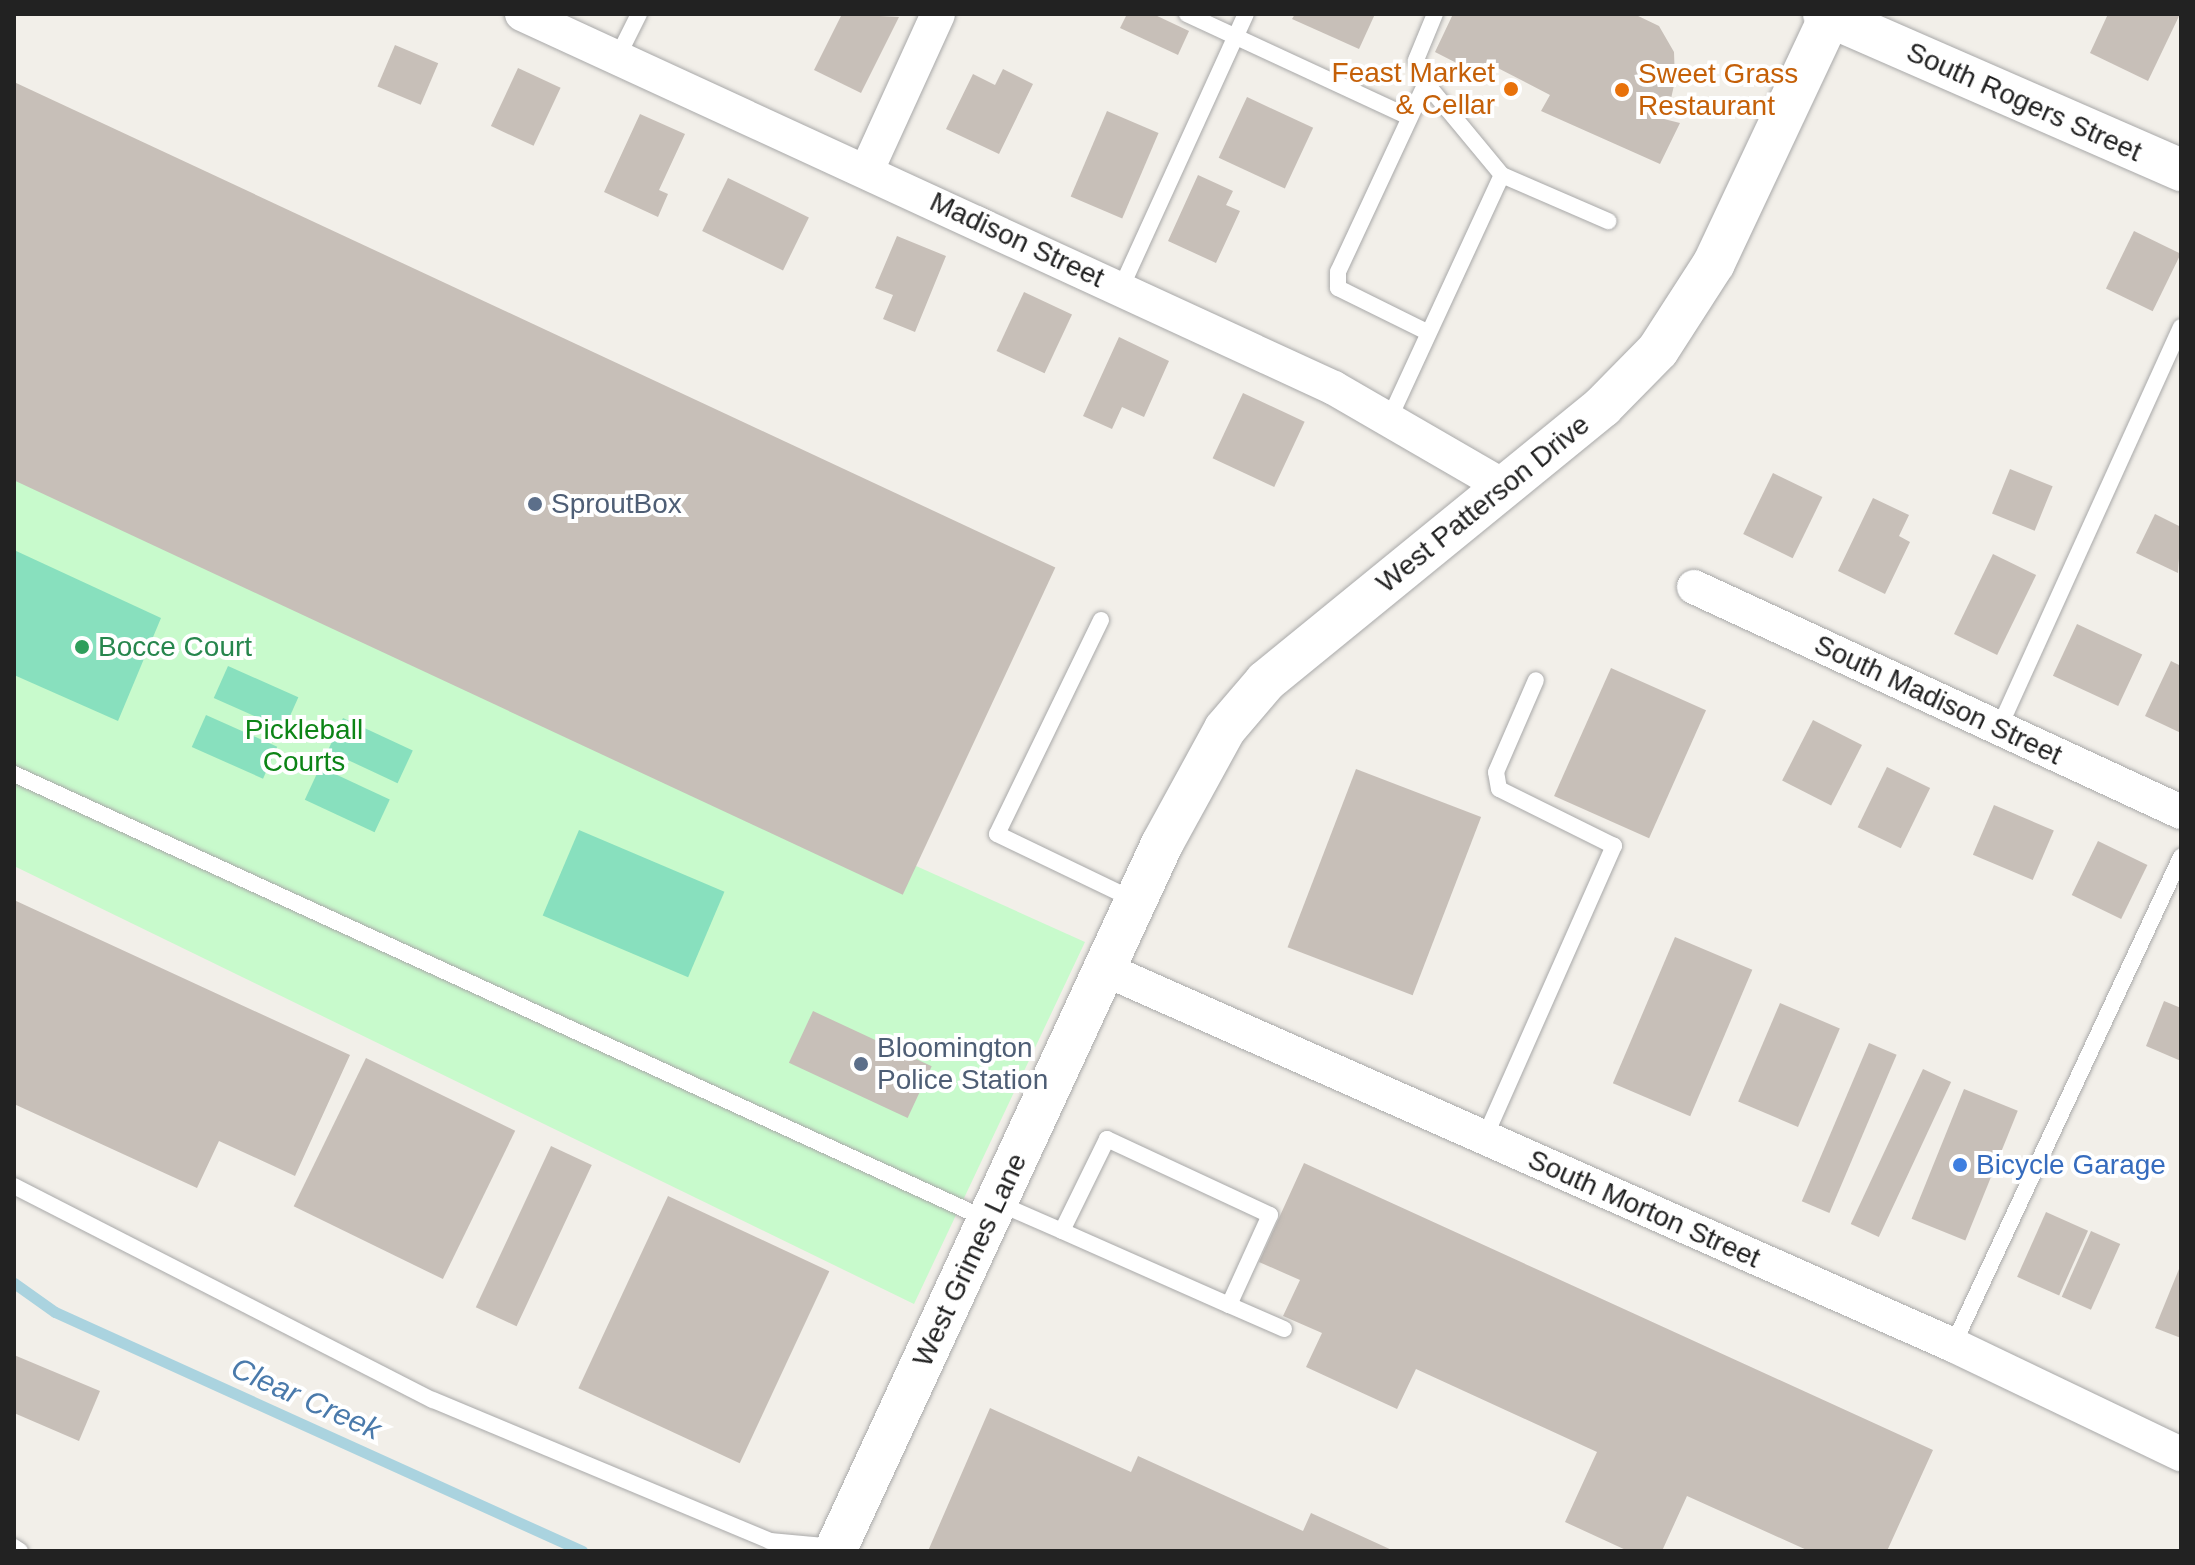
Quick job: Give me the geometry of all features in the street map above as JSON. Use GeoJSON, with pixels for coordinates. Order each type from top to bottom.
{"type":"FeatureCollection","features":[{"type":"Feature","properties":{"kind":"street","name":"Madison Street"},"geometry":{"type":"LineString","coordinates":[[522,14],[867,170],[1391,415],[1503,486]]}},
{"type":"Feature","properties":{"kind":"street"},"geometry":{"type":"LineString","coordinates":[[867,170],[938,14]]}},
{"type":"Feature","properties":{"kind":"street","name":"South Rogers Street"},"geometry":{"type":"LineString","coordinates":[[1828,15],[2181,170]]}},
{"type":"Feature","properties":{"kind":"street","name":"West Patterson Drive"},"geometry":{"type":"LineString","coordinates":[[1104,969],[1225,729],[1266,681],[1602,407],[1658,350],[1714,263],[1828,15]]}},
{"type":"Feature","properties":{"kind":"street","name":"South Madison Street"},"geometry":{"type":"LineString","coordinates":[[1694,587],[2181,812]]}},
{"type":"Feature","properties":{"kind":"street","name":"South Morton Street"},"geometry":{"type":"LineString","coordinates":[[1104,969],[1953,1345],[2181,1454]]}},
{"type":"Feature","properties":{"kind":"street","name":"West Grimes Lane"},"geometry":{"type":"LineString","coordinates":[[836,1549],[1104,969]]}},
{"type":"Feature","properties":{"kind":"lane"},"geometry":{"type":"LineString","coordinates":[[617,58],[639,14]]}},
{"type":"Feature","properties":{"kind":"lane"},"geometry":{"type":"LineString","coordinates":[[1187,14],[1407,116]]}},
{"type":"Feature","properties":{"kind":"lane"},"geometry":{"type":"LineString","coordinates":[[1121,288],[1246,14]]}},
{"type":"Feature","properties":{"kind":"lane"},"geometry":{"type":"LineString","coordinates":[[1435,14],[1416,60],[1426,83],[1502,175],[1608,221]]}},
{"type":"Feature","properties":{"kind":"lane"},"geometry":{"type":"LineString","coordinates":[[1426,83],[1407,116],[1338,272],[1338,288],[1427,332]]}},
{"type":"Feature","properties":{"kind":"lane"},"geometry":{"type":"LineString","coordinates":[[1391,415],[1502,175]]}},
{"type":"Feature","properties":{"kind":"lane"},"geometry":{"type":"LineString","coordinates":[[1999,728],[2181,327]]}},
{"type":"Feature","properties":{"kind":"lane"},"geometry":{"type":"LineString","coordinates":[[1101,620],[997,834],[1136,901]]}},
{"type":"Feature","properties":{"kind":"lane"},"geometry":{"type":"LineString","coordinates":[[1484,1139],[1614,846],[1499,789],[1496,772],[1536,680]]}},
{"type":"Feature","properties":{"kind":"lane"},"geometry":{"type":"LineString","coordinates":[[14,774],[994,1212],[1062,1231],[1284,1329]]}},
{"type":"Feature","properties":{"kind":"lane"},"geometry":{"type":"LineString","coordinates":[[1953,1345],[2181,857]]}},
{"type":"Feature","properties":{"kind":"lane"},"geometry":{"type":"LineString","coordinates":[[1062,1231],[1107,1139],[1270,1215],[1229,1305]]}},
{"type":"Feature","properties":{"kind":"lane"},"geometry":{"type":"LineString","coordinates":[[14,1186],[433,1400],[770,1541],[815,1541],[836,1549]]}},
{"type":"Feature","properties":{"kind":"lane"},"geometry":{"type":"LineString","coordinates":[[14,1547],[20,1551]]}},
{"type":"Feature","properties":{"kind":"green space","name":"Pickleball Courts"},"geometry":{"type":"Polygon","coordinates":[[[14,460],[1085,942],[914,1304],[14,866],[14,460]]]}},
{"type":"Feature","properties":{"kind":"green space","name":"Bocce Court"},"geometry":{"type":"Polygon","coordinates":[[[14,550],[161,618],[118,721],[14,675],[14,550]]]}},
{"type":"Feature","properties":{"kind":"green space"},"geometry":{"type":"Polygon","coordinates":[[[228,666],[298,697],[284,729],[214,698],[228,666]]]}},
{"type":"Feature","properties":{"kind":"green space"},"geometry":{"type":"Polygon","coordinates":[[[206,715],[277,747],[263,779],[192,747],[206,715]]]}},
{"type":"Feature","properties":{"kind":"green space"},"geometry":{"type":"Polygon","coordinates":[[[343,718],[413,751],[398,783],[328,751],[343,718]]]}},
{"type":"Feature","properties":{"kind":"green space"},"geometry":{"type":"Polygon","coordinates":[[[320,767],[390,800],[375,832],[305,800],[320,767]]]}},
{"type":"Feature","properties":{"kind":"green space"},"geometry":{"type":"Polygon","coordinates":[[[579,830],[724,892],[688,977],[543,916],[579,830]]]}},
{"type":"Feature","properties":{"kind":"building"},"geometry":{"type":"Polygon","coordinates":[[[842,14],[899,17],[861,93],[814,70],[842,14]]]}},
{"type":"Feature","properties":{"kind":"building"},"geometry":{"type":"Polygon","coordinates":[[[1127,14],[1153,14],[1189,31],[1178,55],[1120,28],[1127,14]]]}},
{"type":"Feature","properties":{"kind":"building"},"geometry":{"type":"Polygon","coordinates":[[[1295,14],[1375,14],[1359,49],[1292,19],[1295,14]]]}},
{"type":"Feature","properties":{"kind":"building"},"geometry":{"type":"Polygon","coordinates":[[[1453,14],[1634,14],[1659,26],[1674,52],[1675,81],[1670,103],[1656,117],[1680,123],[1660,164],[1541,111],[1550,95],[1490,64],[1486,78],[1435,52],[1453,14]]]}},
{"type":"Feature","properties":{"kind":"building"},"geometry":{"type":"Polygon","coordinates":[[[2108,14],[2180,14],[2148,81],[2090,53],[2108,14]]]}},
{"type":"Feature","properties":{"kind":"building"},"geometry":{"type":"Polygon","coordinates":[[[395,45],[438,63],[421,105],[377,86],[395,45]]]}},
{"type":"Feature","properties":{"kind":"building"},"geometry":{"type":"Polygon","coordinates":[[[518,68],[561,88],[534,146],[491,126],[518,68]]]}},
{"type":"Feature","properties":{"kind":"building"},"geometry":{"type":"Polygon","coordinates":[[[1003,69],[1033,84],[999,154],[946,129],[973,74],[995,85],[1003,69]]]}},
{"type":"Feature","properties":{"kind":"building","name":"SproutBox"},"geometry":{"type":"Polygon","coordinates":[[[14,82],[1055,568],[903,895],[14,480],[14,82]]]}},
{"type":"Feature","properties":{"kind":"building"},"geometry":{"type":"Polygon","coordinates":[[[1247,97],[1313,128],[1285,189],[1219,158],[1247,97]]]}},
{"type":"Feature","properties":{"kind":"building"},"geometry":{"type":"Polygon","coordinates":[[[1107,111],[1159,133],[1122,218],[1071,197],[1107,111]]]}},
{"type":"Feature","properties":{"kind":"building"},"geometry":{"type":"Polygon","coordinates":[[[640,114],[685,134],[659,190],[668,194],[658,217],[604,192],[640,114]]]}},
{"type":"Feature","properties":{"kind":"building"},"geometry":{"type":"Polygon","coordinates":[[[1198,175],[1233,191],[1226,205],[1240,211],[1216,263],[1168,241],[1198,175]]]}},
{"type":"Feature","properties":{"kind":"building"},"geometry":{"type":"Polygon","coordinates":[[[728,178],[809,217],[783,270],[702,231],[728,178]]]}},
{"type":"Feature","properties":{"kind":"building"},"geometry":{"type":"Polygon","coordinates":[[[2134,231],[2181,254],[2153,311],[2106,289],[2134,231]]]}},
{"type":"Feature","properties":{"kind":"building"},"geometry":{"type":"Polygon","coordinates":[[[897,236],[946,256],[915,332],[883,319],[893,295],[875,288],[897,236]]]}},
{"type":"Feature","properties":{"kind":"building"},"geometry":{"type":"Polygon","coordinates":[[[1024,292],[1072,314],[1045,373],[997,351],[1024,292]]]}},
{"type":"Feature","properties":{"kind":"building"},"geometry":{"type":"Polygon","coordinates":[[[1119,337],[1169,361],[1144,417],[1122,407],[1112,429],[1083,416],[1119,337]]]}},
{"type":"Feature","properties":{"kind":"building"},"geometry":{"type":"Polygon","coordinates":[[[1243,393],[1305,422],[1274,487],[1213,458],[1243,393]]]}},
{"type":"Feature","properties":{"kind":"building"},"geometry":{"type":"Polygon","coordinates":[[[2010,469],[2053,486],[2035,531],[1992,514],[2010,469]]]}},
{"type":"Feature","properties":{"kind":"building"},"geometry":{"type":"Polygon","coordinates":[[[1773,473],[1822,497],[1793,558],[1743,534],[1773,473]]]}},
{"type":"Feature","properties":{"kind":"building"},"geometry":{"type":"Polygon","coordinates":[[[1873,498],[1909,515],[1899,536],[1910,542],[1885,594],[1838,571],[1873,498]]]}},
{"type":"Feature","properties":{"kind":"building"},"geometry":{"type":"Polygon","coordinates":[[[2155,514],[2181,527],[2178,573],[2136,553],[2155,514]]]}},
{"type":"Feature","properties":{"kind":"building"},"geometry":{"type":"Polygon","coordinates":[[[1993,554],[2036,575],[1997,655],[1954,634],[1993,554]]]}},
{"type":"Feature","properties":{"kind":"building"},"geometry":{"type":"Polygon","coordinates":[[[2077,624],[2142,654],[2118,706],[2053,676],[2077,624]]]}},
{"type":"Feature","properties":{"kind":"building"},"geometry":{"type":"Polygon","coordinates":[[[2171,661],[2181,666],[2181,733],[2145,716],[2171,661]]]}},
{"type":"Feature","properties":{"kind":"building"},"geometry":{"type":"Polygon","coordinates":[[[1611,668],[1706,710],[1649,838],[1554,796],[1611,668]]]}},
{"type":"Feature","properties":{"kind":"building"},"geometry":{"type":"Polygon","coordinates":[[[1813,720],[1862,745],[1831,806],[1782,781],[1813,720]]]}},
{"type":"Feature","properties":{"kind":"building"},"geometry":{"type":"Polygon","coordinates":[[[1887,767],[1930,788],[1901,848],[1858,827],[1887,767]]]}},
{"type":"Feature","properties":{"kind":"building"},"geometry":{"type":"Polygon","coordinates":[[[1356,769],[1481,817],[1413,995],[1288,947],[1356,769]]]}},
{"type":"Feature","properties":{"kind":"building"},"geometry":{"type":"Polygon","coordinates":[[[1994,805],[2054,830],[2033,880],[1973,855],[1994,805]]]}},
{"type":"Feature","properties":{"kind":"building"},"geometry":{"type":"Polygon","coordinates":[[[2098,841],[2147,865],[2121,919],[2072,895],[2098,841]]]}},
{"type":"Feature","properties":{"kind":"building"},"geometry":{"type":"Polygon","coordinates":[[[14,900],[350,1055],[295,1176],[219,1141],[197,1188],[14,1104],[14,900]]]}},
{"type":"Feature","properties":{"kind":"building"},"geometry":{"type":"Polygon","coordinates":[[[1675,937],[1752,970],[1690,1116],[1613,1083],[1675,937]]]}},
{"type":"Feature","properties":{"kind":"building"},"geometry":{"type":"Polygon","coordinates":[[[2164,1001],[2181,1008],[2181,1061],[2146,1046],[2164,1001]]]}},
{"type":"Feature","properties":{"kind":"building"},"geometry":{"type":"Polygon","coordinates":[[[1780,1003],[1840,1028],[1798,1127],[1738,1101],[1780,1003]]]}},
{"type":"Feature","properties":{"kind":"building","name":"Bloomington Police Station"},"geometry":{"type":"Polygon","coordinates":[[[813,1011],[932,1066],[908,1118],[789,1063],[813,1011]]]}},
{"type":"Feature","properties":{"kind":"building"},"geometry":{"type":"Polygon","coordinates":[[[1869,1043],[1897,1055],[1829,1213],[1802,1201],[1869,1043]]]}},
{"type":"Feature","properties":{"kind":"building"},"geometry":{"type":"Polygon","coordinates":[[[366,1058],[515,1131],[443,1279],[294,1206],[366,1058]]]}},
{"type":"Feature","properties":{"kind":"building"},"geometry":{"type":"Polygon","coordinates":[[[1923,1069],[1951,1082],[1879,1237],[1851,1224],[1923,1069]]]}},
{"type":"Feature","properties":{"kind":"building"},"geometry":{"type":"Polygon","coordinates":[[[1964,1089],[2018,1111],[1965,1241],[1912,1219],[1964,1089]]]}},
{"type":"Feature","properties":{"kind":"building"},"geometry":{"type":"Polygon","coordinates":[[[551,1146],[592,1165],[517,1326],[476,1307],[551,1146]]]}},
{"type":"Feature","properties":{"kind":"building"},"geometry":{"type":"Polygon","coordinates":[[[1304,1163],[1933,1450],[1887,1551],[1809,1551],[1687,1496],[1662,1551],[1628,1551],[1565,1522],[1597,1452],[1416,1369],[1397,1409],[1306,1367],[1322,1333],[1283,1316],[1300,1280],[1259,1262],[1304,1163]]]}},
{"type":"Feature","properties":{"kind":"building"},"geometry":{"type":"Polygon","coordinates":[[[668,1196],[829,1271],[740,1463],[578,1388],[668,1196]]]}},
{"type":"Feature","properties":{"kind":"building"},"geometry":{"type":"Polygon","coordinates":[[[2046,1212],[2088,1231],[2059,1296],[2017,1277],[2046,1212]]]}},
{"type":"Feature","properties":{"kind":"building"},"geometry":{"type":"Polygon","coordinates":[[[2091,1231],[2120,1244],[2091,1310],[2062,1297],[2091,1231]]]}},
{"type":"Feature","properties":{"kind":"building"},"geometry":{"type":"Polygon","coordinates":[[[2181,1264],[2181,1338],[2155,1328],[2181,1264]]]}},
{"type":"Feature","properties":{"kind":"building"},"geometry":{"type":"Polygon","coordinates":[[[14,1355],[100,1391],[79,1441],[14,1413],[14,1355]]]}},
{"type":"Feature","properties":{"kind":"building"},"geometry":{"type":"Polygon","coordinates":[[[990,1408],[1131,1472],[1138,1456],[1303,1531],[1311,1513],[1394,1551],[928,1551],[990,1408]]]}},
{"type":"Feature","properties":{"kind":"waterway","name":"Clear Creek"},"geometry":{"type":"LineString","coordinates":[[14,1283],[55,1312],[582,1551]]}},
{"type":"Feature","properties":{"kind":"place","name":"Feast Market & Cellar"},"geometry":{"type":"Point","coordinates":[1511,89]}},
{"type":"Feature","properties":{"kind":"place","name":"Sweet Grass Restaurant"},"geometry":{"type":"Point","coordinates":[1622,90]}},
{"type":"Feature","properties":{"kind":"place","name":"SproutBox"},"geometry":{"type":"Point","coordinates":[535,504]}},
{"type":"Feature","properties":{"kind":"place","name":"Bocce Court"},"geometry":{"type":"Point","coordinates":[82,647]}},
{"type":"Feature","properties":{"kind":"place","name":"Bloomington Police Station"},"geometry":{"type":"Point","coordinates":[861,1064]}},
{"type":"Feature","properties":{"kind":"place","name":"Bicycle Garage"},"geometry":{"type":"Point","coordinates":[1960,1165]}}]}
